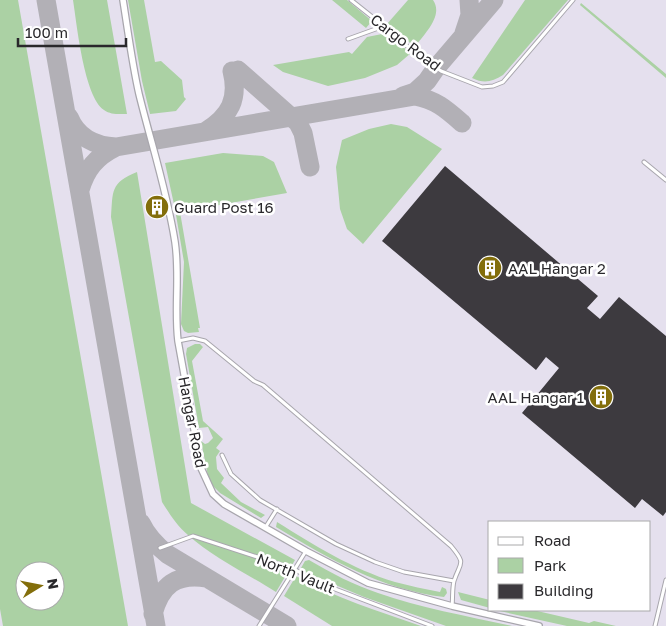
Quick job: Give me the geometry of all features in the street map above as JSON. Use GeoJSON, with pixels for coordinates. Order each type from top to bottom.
{"type":"FeatureCollection","features":[{"type":"Feature","properties":{"kind":"street","name":"Hangar Road"},"geometry":{"type":"LineString","coordinates":[[123,0],[139,93],[164,188],[175,241],[178,264],[176,321],[178,341],[201,468],[213,494],[224,504],[265,528],[368,583],[452,606],[538,626]]}},
{"type":"Feature","properties":{"kind":"lane","name":"Cargo Road"},"geometry":{"type":"LineString","coordinates":[[351,0],[411,50],[441,71],[482,87],[493,86],[503,82],[573,0]]}},
{"type":"Feature","properties":{"kind":"lane"},"geometry":{"type":"LineString","coordinates":[[348,39],[384,26]]}},
{"type":"Feature","properties":{"kind":"lane"},"geometry":{"type":"LineString","coordinates":[[644,162],[666,180]]}},
{"type":"Feature","properties":{"kind":"lane"},"geometry":{"type":"LineString","coordinates":[[178,341],[193,338],[205,341],[254,381],[263,385],[451,546],[460,556],[461,567],[454,581],[452,606]]}},
{"type":"Feature","properties":{"kind":"lane"},"geometry":{"type":"LineString","coordinates":[[222,455],[230,474],[260,500],[336,544],[375,562],[404,572],[454,581]]}},
{"type":"Feature","properties":{"kind":"lane"},"geometry":{"type":"LineString","coordinates":[[265,528],[277,510]]}},
{"type":"Feature","properties":{"kind":"lane","name":"North Vault"},"geometry":{"type":"LineString","coordinates":[[160,548],[193,536],[294,570],[314,581],[432,626]]}},
{"type":"Feature","properties":{"kind":"lane"},"geometry":{"type":"LineString","coordinates":[[259,626],[306,551]]}},
{"type":"Feature","properties":{"kind":"lane"},"geometry":{"type":"LineString","coordinates":[[655,626],[666,580]]}},
{"type":"Feature","properties":{"kind":"shaded area"},"geometry":{"type":"Polygon","coordinates":[[[0,0],[666,0],[666,626],[0,626],[0,0]]]}},
{"type":"Feature","properties":{"kind":"green space"},"geometry":{"type":"Polygon","coordinates":[[[0,0],[18,0],[128,626],[3,626],[0,609],[0,0]]]}},
{"type":"Feature","properties":{"kind":"green space"},"geometry":{"type":"Polygon","coordinates":[[[73,0],[107,0],[127,114],[112,113],[104,110],[97,102],[91,90],[82,59],[73,0]]]}},
{"type":"Feature","properties":{"kind":"green space"},"geometry":{"type":"Polygon","coordinates":[[[128,0],[144,0],[155,62],[161,61],[182,80],[184,97],[186,99],[176,111],[150,114],[142,81],[128,0]]]}},
{"type":"Feature","properties":{"kind":"green space"},"geometry":{"type":"Polygon","coordinates":[[[332,0],[347,0],[372,21],[366,28],[332,0]]]}},
{"type":"Feature","properties":{"kind":"green space"},"geometry":{"type":"Polygon","coordinates":[[[408,0],[433,0],[436,6],[432,25],[415,47],[387,24],[408,0]]]}},
{"type":"Feature","properties":{"kind":"green space"},"geometry":{"type":"Polygon","coordinates":[[[525,0],[568,0],[503,75],[488,81],[472,78],[525,0]]]}},
{"type":"Feature","properties":{"kind":"green space"},"geometry":{"type":"Polygon","coordinates":[[[581,3],[666,74],[666,78],[580,5],[581,3]]]}},
{"type":"Feature","properties":{"kind":"green space"},"geometry":{"type":"Polygon","coordinates":[[[386,34],[411,53],[397,65],[365,78],[328,86],[283,72],[273,65],[349,52],[352,54],[367,37],[386,34]]]}},
{"type":"Feature","properties":{"kind":"green space"},"geometry":{"type":"Polygon","coordinates":[[[391,124],[407,127],[442,149],[363,244],[347,229],[340,209],[336,167],[342,140],[369,129],[391,124]]]}},
{"type":"Feature","properties":{"kind":"green space"},"geometry":{"type":"Polygon","coordinates":[[[223,153],[263,156],[274,162],[287,193],[180,212],[200,328],[198,328],[199,332],[188,333],[184,331],[181,324],[184,262],[165,163],[223,153]]]}},
{"type":"Feature","properties":{"kind":"green space"},"geometry":{"type":"Polygon","coordinates":[[[137,172],[191,503],[295,560],[276,592],[197,543],[180,528],[162,502],[111,217],[113,194],[117,184],[137,172]]]}},
{"type":"Feature","properties":{"kind":"green space"},"geometry":{"type":"Polygon","coordinates":[[[200,344],[203,347],[192,361],[203,421],[223,439],[216,448],[220,451],[216,457],[217,469],[224,478],[221,483],[241,502],[265,515],[261,518],[220,493],[212,485],[208,476],[201,441],[205,444],[213,438],[208,427],[199,428],[186,354],[187,348],[200,344]]]}},
{"type":"Feature","properties":{"kind":"green space"},"geometry":{"type":"Polygon","coordinates":[[[277,522],[319,548],[379,577],[440,592],[442,587],[446,589],[447,593],[444,597],[421,593],[377,580],[335,561],[295,539],[276,527],[277,522]]]}},
{"type":"Feature","properties":{"kind":"green space"},"geometry":{"type":"Polygon","coordinates":[[[309,560],[369,590],[411,603],[512,626],[446,626],[364,597],[307,573],[301,568],[305,561],[309,560]]]}},
{"type":"Feature","properties":{"kind":"green space"},"geometry":{"type":"Polygon","coordinates":[[[296,576],[342,598],[421,626],[332,626],[284,596],[296,576]]]}},
{"type":"Feature","properties":{"kind":"green space"},"geometry":{"type":"Polygon","coordinates":[[[458,592],[488,600],[488,607],[461,600],[458,592]]]}},
{"type":"Feature","properties":{"kind":"green space"},"geometry":{"type":"Polygon","coordinates":[[[500,611],[537,611],[589,623],[594,621],[616,626],[567,626],[500,611]]]}},
{"type":"Feature","properties":{"kind":"building"},"geometry":{"type":"Polygon","coordinates":[[[445,166],[598,296],[587,308],[600,319],[619,297],[666,336],[666,512],[663,516],[642,499],[635,508],[522,413],[559,368],[546,357],[536,370],[382,241],[445,166]]]}},
{"type":"Feature","properties":{"kind":"taxiway"},"geometry":{"type":"LineString","coordinates":[[46,0],[156,626]]}},
{"type":"Feature","properties":{"kind":"taxiway"},"geometry":{"type":"LineString","coordinates":[[464,33],[470,15],[469,0]]}},
{"type":"Feature","properties":{"kind":"taxiway"},"geometry":{"type":"LineString","coordinates":[[403,96],[415,92],[427,81],[494,0]]}},
{"type":"Feature","properties":{"kind":"taxiway"},"geometry":{"type":"LineString","coordinates":[[238,70],[298,123],[303,133],[310,167]]}},
{"type":"Feature","properties":{"kind":"taxiway"},"geometry":{"type":"LineString","coordinates":[[206,131],[221,119],[231,106],[234,90],[232,71]]}},
{"type":"Feature","properties":{"kind":"taxiway"},"geometry":{"type":"LineString","coordinates":[[69,117],[77,130],[88,139],[101,145],[116,147],[415,96],[440,106],[462,123]]}},
{"type":"Feature","properties":{"kind":"taxiway"},"geometry":{"type":"LineString","coordinates":[[80,190],[85,176],[97,159],[116,147]]}},
{"type":"Feature","properties":{"kind":"taxiway"},"geometry":{"type":"LineString","coordinates":[[141,523],[152,540],[167,554],[287,626]]}},
{"type":"Feature","properties":{"kind":"taxiway"},"geometry":{"type":"LineString","coordinates":[[153,614],[160,595],[171,583],[187,577],[207,578]]}},
{"type":"Feature","properties":{"kind":"place","name":"Guard Post 16"},"geometry":{"type":"Point","coordinates":[157,207]}},
{"type":"Feature","properties":{"kind":"place","name":"AAL Hangar 2"},"geometry":{"type":"Point","coordinates":[490,268]}},
{"type":"Feature","properties":{"kind":"place","name":"AAL Hangar 1"},"geometry":{"type":"Point","coordinates":[601,397]}}]}
